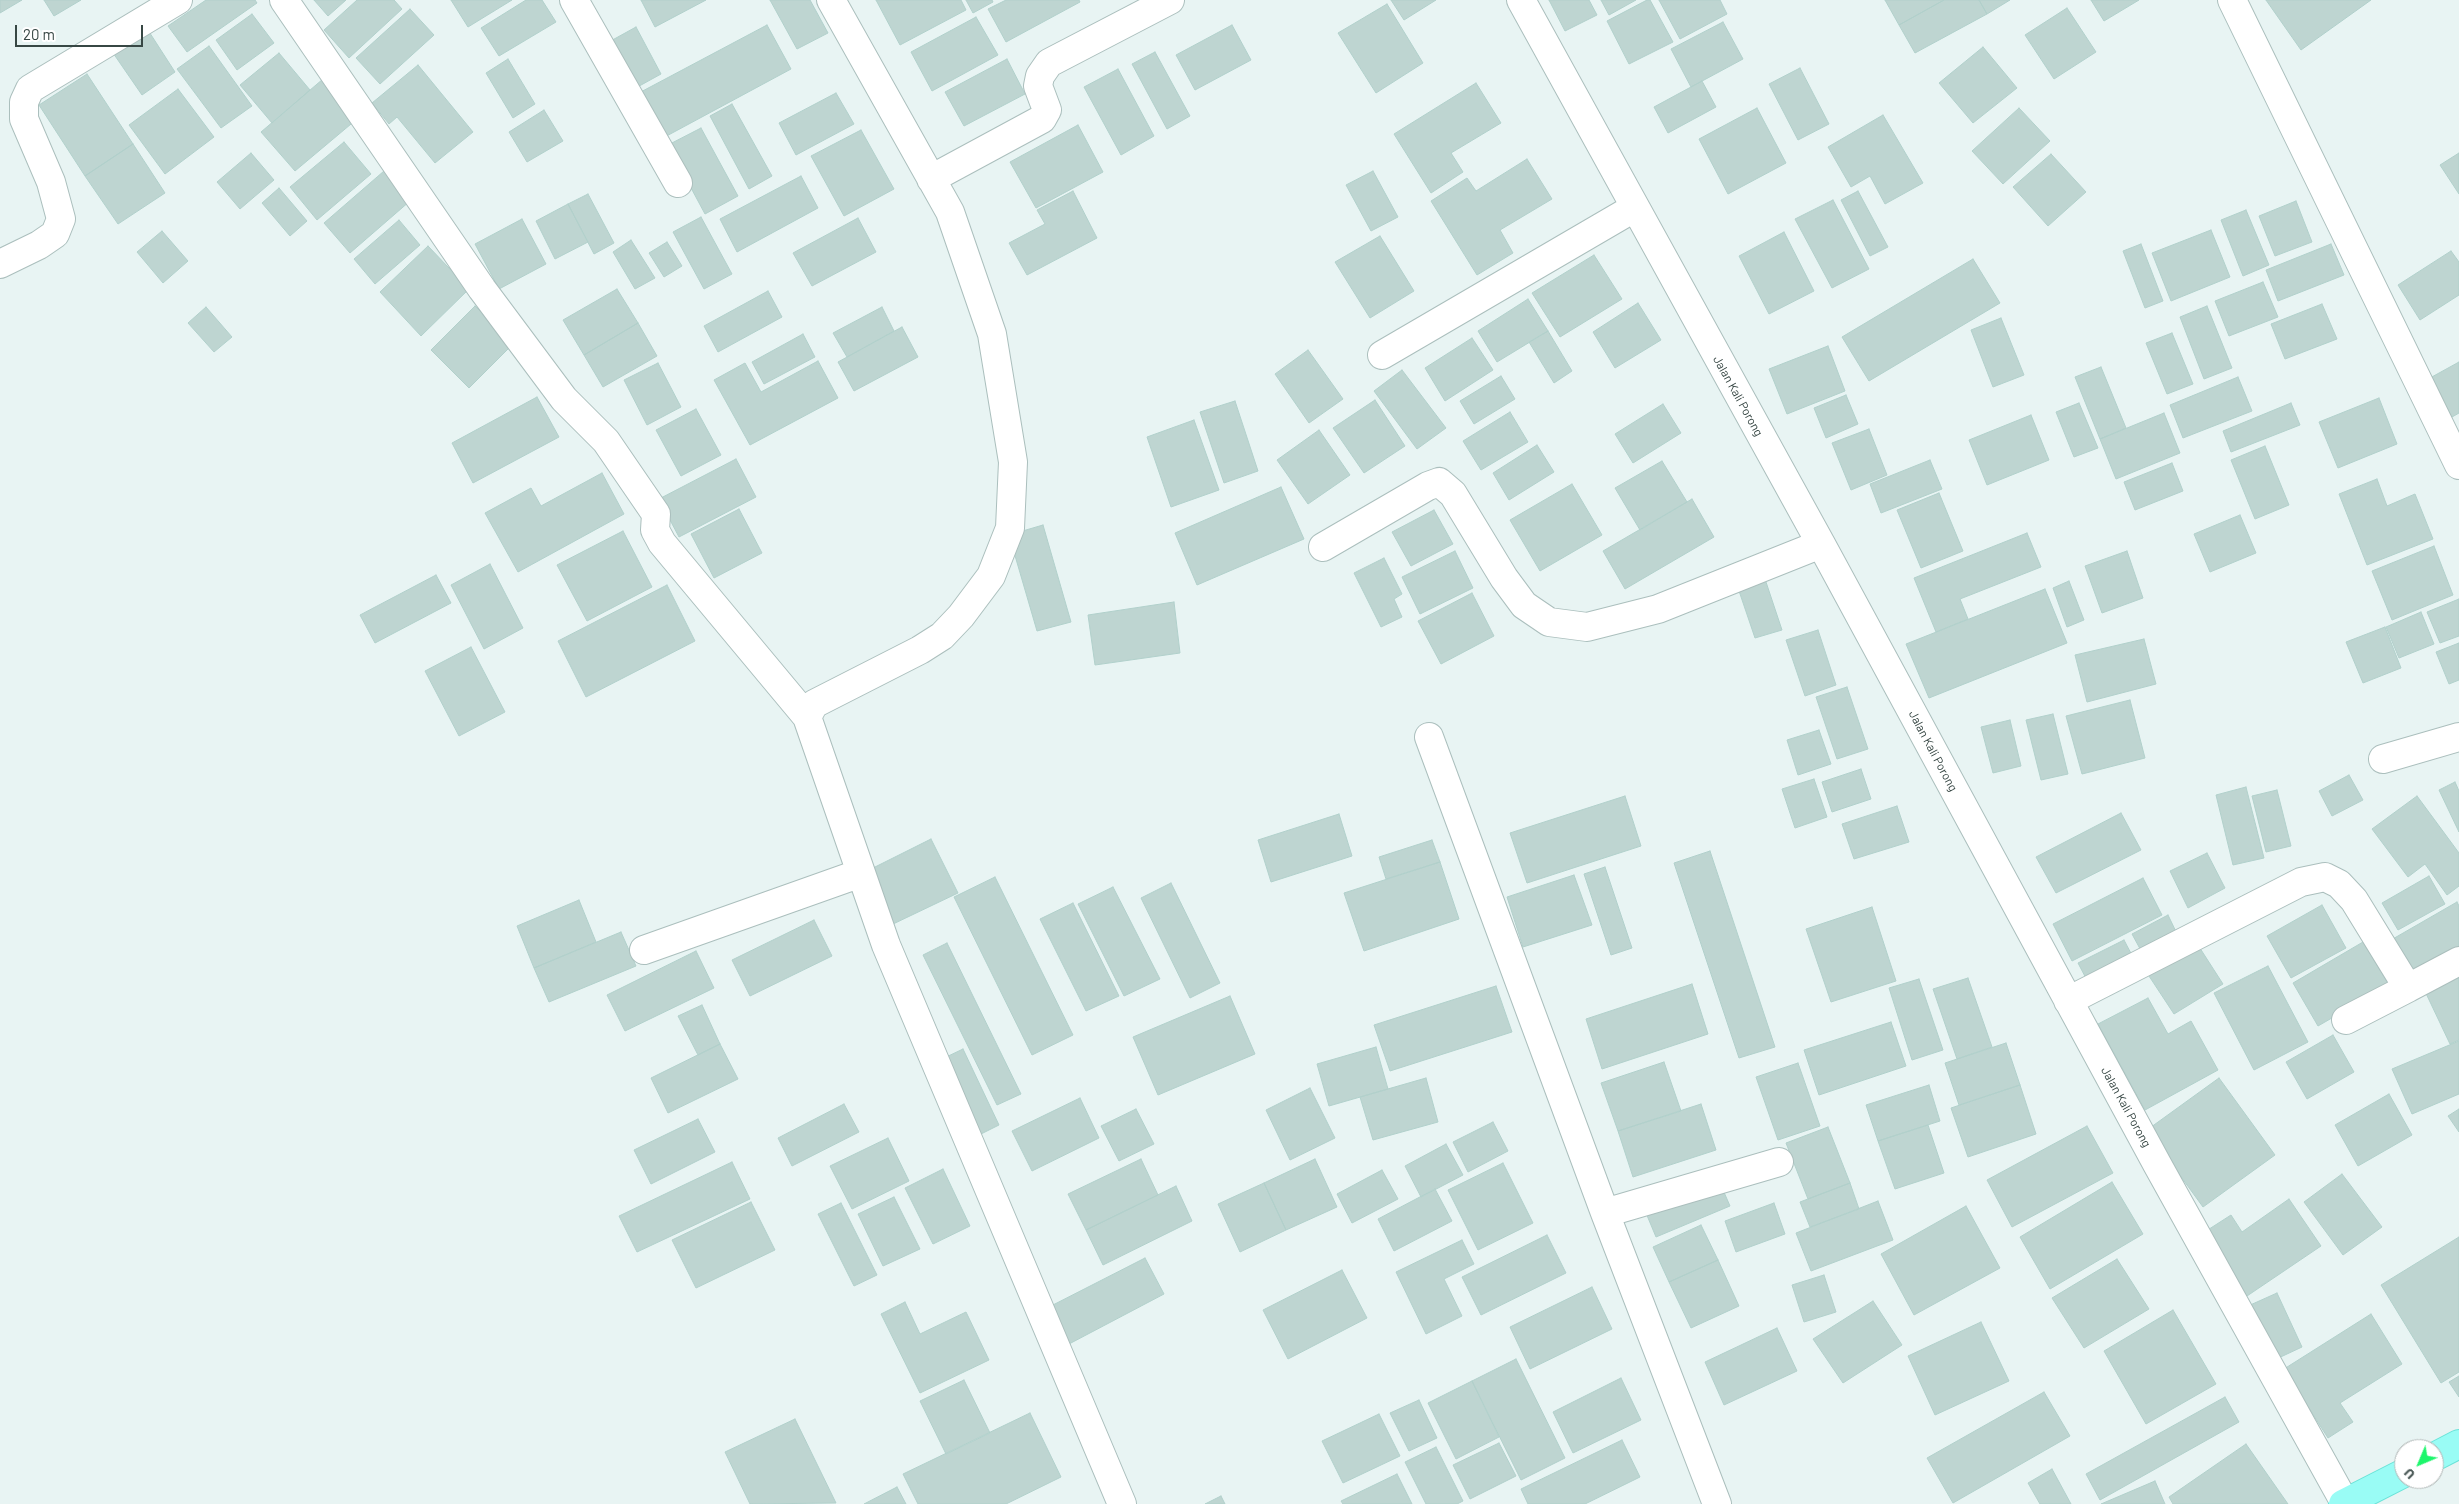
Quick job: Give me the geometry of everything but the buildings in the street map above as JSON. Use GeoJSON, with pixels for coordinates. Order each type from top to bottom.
{"type":"FeatureCollection","features":[{"type":"Feature","properties":{"kind":"main road"},"geometry":{"type":"LineString","coordinates":[[2444,1452],[2459,1444]]}},
{"type":"Feature","properties":{"kind":"main road"},"geometry":{"type":"LineString","coordinates":[[2344,1503],[2394,1478]]}},
{"type":"Feature","properties":{"kind":"street"},"geometry":{"type":"LineString","coordinates":[[0,264],[39,245],[55,234],[61,219],[52,182],[24,119],[24,102],[30,89],[178,0]]}},
{"type":"Feature","properties":{"kind":"street"},"geometry":{"type":"LineString","coordinates":[[284,0],[482,289],[564,399],[606,440],[656,514],[655,530],[662,543],[807,717],[822,754],[886,945],[1122,1504]]}},
{"type":"Feature","properties":{"kind":"street"},"geometry":{"type":"LineString","coordinates":[[574,0],[678,183]]}},
{"type":"Feature","properties":{"kind":"street"},"geometry":{"type":"LineString","coordinates":[[807,717],[814,704],[920,650],[942,636],[962,616],[991,576],[1010,528],[1013,462],[992,334],[950,212],[831,0]]}},
{"type":"Feature","properties":{"kind":"street"},"geometry":{"type":"LineString","coordinates":[[932,179],[1042,120],[1047,110],[1038,86],[1040,76],[1049,63],[1170,0]]}},
{"type":"Feature","properties":{"kind":"street","name":"Jalan Kali Porong"},"geometry":{"type":"LineString","coordinates":[[1520,0],[1821,544],[2068,1001],[2344,1503]]}},
{"type":"Feature","properties":{"kind":"street"},"geometry":{"type":"LineString","coordinates":[[2232,0],[2459,465]]}},
{"type":"Feature","properties":{"kind":"street"},"geometry":{"type":"LineString","coordinates":[[1382,355],[1634,208]]}},
{"type":"Feature","properties":{"kind":"street"},"geometry":{"type":"LineString","coordinates":[[1323,547],[1428,486],[1440,482],[1453,494],[1504,578],[1524,605],[1550,622],[1587,627],[1658,609],[1821,544]]}},
{"type":"Feature","properties":{"kind":"street"},"geometry":{"type":"LineString","coordinates":[[1429,737],[1605,1212],[1717,1504]]}},
{"type":"Feature","properties":{"kind":"street"},"geometry":{"type":"LineString","coordinates":[[2383,759],[2459,737]]}},
{"type":"Feature","properties":{"kind":"street"},"geometry":{"type":"LineString","coordinates":[[644,950],[861,873]]}},
{"type":"Feature","properties":{"kind":"street"},"geometry":{"type":"LineString","coordinates":[[2068,1001],[2301,882],[2325,877],[2339,884],[2354,900],[2408,988]]}},
{"type":"Feature","properties":{"kind":"street"},"geometry":{"type":"LineString","coordinates":[[2346,1020],[2459,961]]}},
{"type":"Feature","properties":{"kind":"street"},"geometry":{"type":"LineString","coordinates":[[1605,1212],[1780,1162]]}}]}
